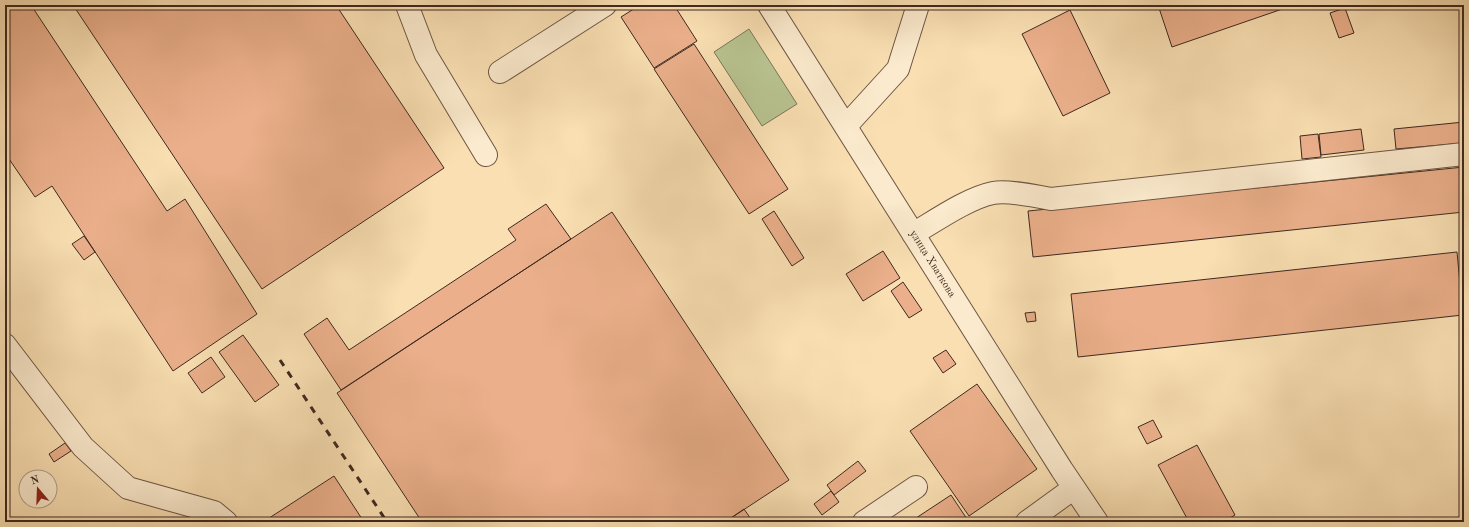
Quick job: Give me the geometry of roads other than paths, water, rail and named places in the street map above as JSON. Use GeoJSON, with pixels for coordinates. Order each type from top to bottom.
{"type":"FeatureCollection","features":[{"type":"Feature","properties":{"kind":"street"},"geometry":{"type":"LineString","coordinates":[[407,5],[426,55],[486,155]]}},
{"type":"Feature","properties":{"kind":"street"},"geometry":{"type":"LineString","coordinates":[[500,72],[605,5]]}},
{"type":"Feature","properties":{"kind":"street","name":"улица Хваткова"},"geometry":{"type":"LineString","coordinates":[[769,5],[1074,488],[1097,522]]}},
{"type":"Feature","properties":{"kind":"street"},"geometry":{"type":"LineString","coordinates":[[846,126],[898,69],[918,5]]}},
{"type":"Feature","properties":{"kind":"street"},"geometry":{"type":"LineString","coordinates":[[913,234],[974,199],[994,193],[1025,194],[1051,199],[1464,154]]}},
{"type":"Feature","properties":{"kind":"street"},"geometry":{"type":"LineString","coordinates":[[5,345],[83,447],[128,488],[214,512],[226,522]]}},
{"type":"Feature","properties":{"kind":"street"},"geometry":{"type":"LineString","coordinates":[[864,522],[916,487]]}},
{"type":"Feature","properties":{"kind":"street"},"geometry":{"type":"LineString","coordinates":[[1026,522],[1074,488]]}},
{"type":"Feature","properties":{"kind":"railway"},"geometry":{"type":"LineString","coordinates":[[280,360],[387,522]]}}]}
